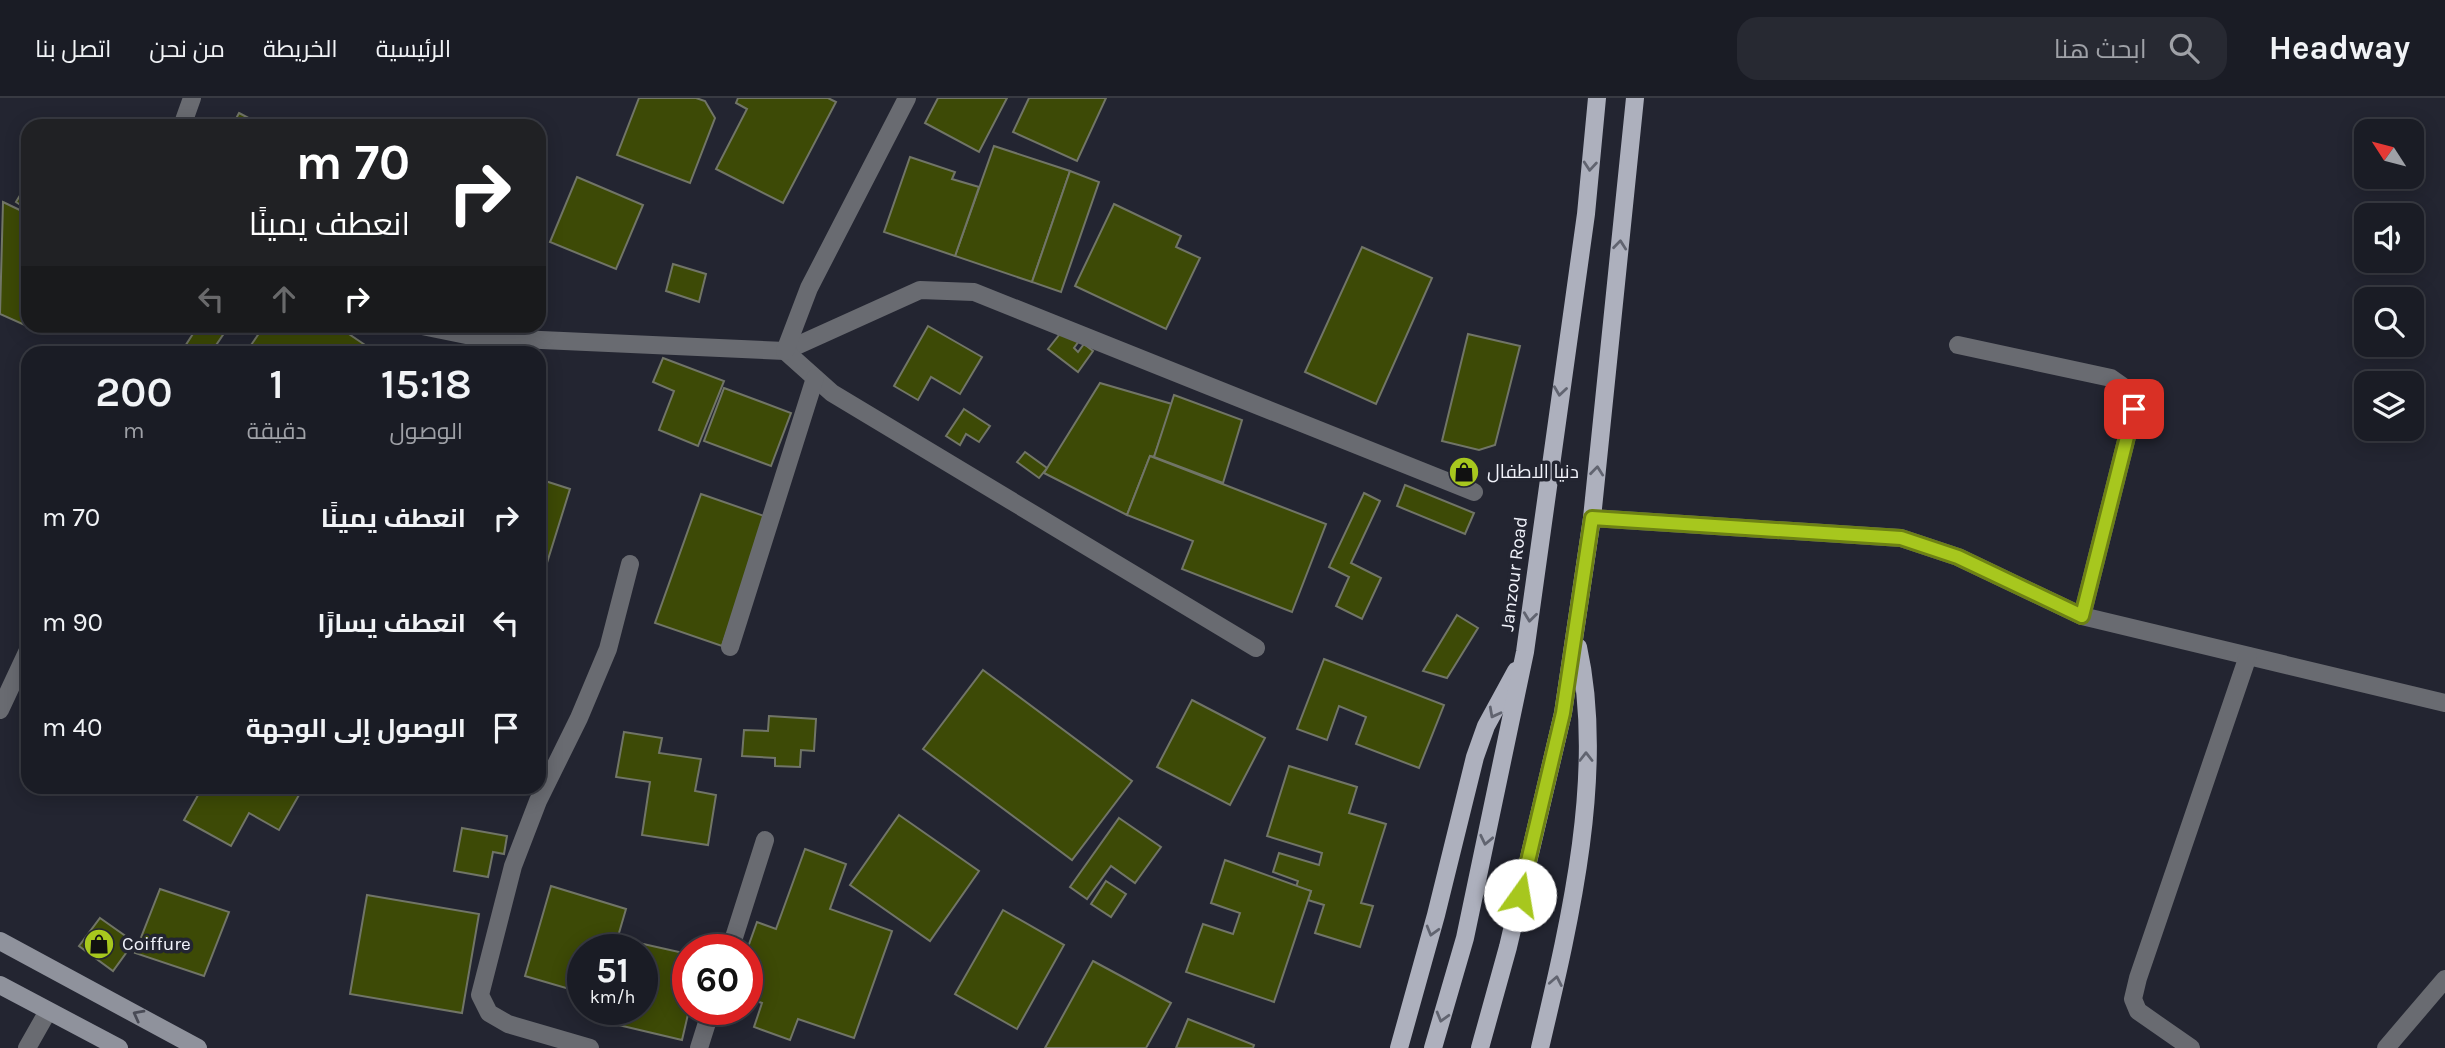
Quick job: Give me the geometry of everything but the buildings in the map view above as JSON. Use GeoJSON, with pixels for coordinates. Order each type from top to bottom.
{"type":"FeatureCollection","features":[{"type":"Feature","properties":{"kind":"main road","name":"Janzour Road"},"geometry":{"type":"LineString","coordinates":[[1433,1048],[1465,938],[1525,652],[1586,214],[1597,98]]}},
{"type":"Feature","properties":{"kind":"main road"},"geometry":{"type":"LineString","coordinates":[[1480,1048],[1508,947],[1563,713],[1592,518],[1635,98]]}},
{"type":"Feature","properties":{"kind":"main road"},"geometry":{"type":"LineString","coordinates":[[1540,1048],[1585,822],[1584,677],[1575,637]]}},
{"type":"Feature","properties":{"kind":"main road"},"geometry":{"type":"LineString","coordinates":[[1399,1048],[1436,915],[1475,757],[1486,726],[1525,652]]}},
{"type":"Feature","properties":{"kind":"main road"},"geometry":{"type":"LineString","coordinates":[[0,941],[198,1048]]}},
{"type":"Feature","properties":{"kind":"main road"},"geometry":{"type":"LineString","coordinates":[[0,985],[119,1048]]}},
{"type":"Feature","properties":{"kind":"street"},"geometry":{"type":"LineString","coordinates":[[184,119],[192,98]]}},
{"type":"Feature","properties":{"kind":"street"},"geometry":{"type":"LineString","coordinates":[[785,351],[808,288],[907,98]]}},
{"type":"Feature","properties":{"kind":"street"},"geometry":{"type":"LineString","coordinates":[[456,333],[475,337],[785,351],[920,290],[974,292],[1474,492]]}},
{"type":"Feature","properties":{"kind":"street"},"geometry":{"type":"LineString","coordinates":[[1958,345],[2111,378],[2128,390],[2134,409],[2082,616]]}},
{"type":"Feature","properties":{"kind":"street"},"geometry":{"type":"LineString","coordinates":[[785,351],[832,393],[1256,648]]}},
{"type":"Feature","properties":{"kind":"street"},"geometry":{"type":"LineString","coordinates":[[730,647],[816,378]]}},
{"type":"Feature","properties":{"kind":"street"},"geometry":{"type":"LineString","coordinates":[[1592,518],[1901,538],[1958,557],[2082,616],[2445,703]]}},
{"type":"Feature","properties":{"kind":"street"},"geometry":{"type":"LineString","coordinates":[[546,785],[579,718],[608,649],[630,564]]}},
{"type":"Feature","properties":{"kind":"street"},"geometry":{"type":"LineString","coordinates":[[2191,1048],[2138,1011],[2133,999],[2137,978],[2248,656]]}},
{"type":"Feature","properties":{"kind":"street"},"geometry":{"type":"LineString","coordinates":[[0,710],[21,665]]}},
{"type":"Feature","properties":{"kind":"street"},"geometry":{"type":"LineString","coordinates":[[541,794],[513,866],[480,995],[489,1013],[508,1024],[590,1048]]}},
{"type":"Feature","properties":{"kind":"street"},"geometry":{"type":"LineString","coordinates":[[735,934],[765,841]]}},
{"type":"Feature","properties":{"kind":"street"},"geometry":{"type":"LineString","coordinates":[[2386,1048],[2445,979]]}},
{"type":"Feature","properties":{"kind":"street"},"geometry":{"type":"LineString","coordinates":[[27,1048],[48,1011]]}},
{"type":"Feature","properties":{"kind":"street"},"geometry":{"type":"LineString","coordinates":[[699,1048],[706,1025]]}},
{"type":"Feature","properties":{"kind":"place","name":"دنيا الاطفال"},"geometry":{"type":"Point","coordinates":[1464,472]}},
{"type":"Feature","properties":{"kind":"place","name":"Coiffure"},"geometry":{"type":"Point","coordinates":[99,944]}},
{"type":"Feature","properties":{"kind":"route"},"geometry":{"type":"LineString","coordinates":[[1520,895],[1563,713],[1592,518],[1901,538],[1958,557],[2020,584],[2082,616],[2134,409]]}}]}
